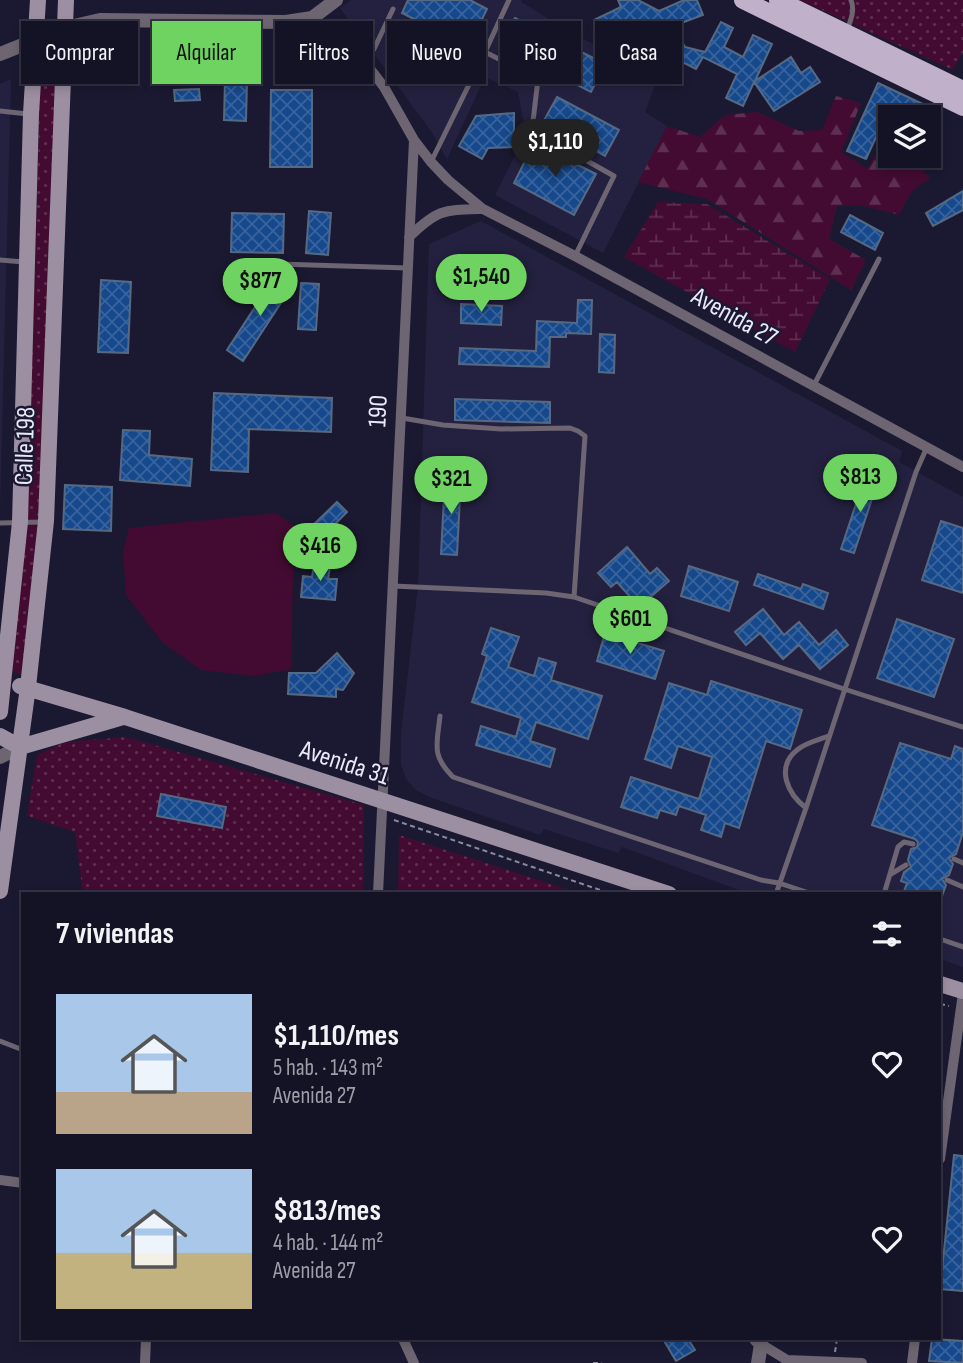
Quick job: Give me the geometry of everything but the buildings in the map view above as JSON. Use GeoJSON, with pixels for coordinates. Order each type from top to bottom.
{"type":"FeatureCollection","features":[{"type":"Feature","properties":{"kind":"main road","name":"Calle 198"},"geometry":{"type":"LineString","coordinates":[[36,21],[38,0]]}},
{"type":"Feature","properties":{"kind":"main road","name":"Calle 198"},"geometry":{"type":"LineString","coordinates":[[65,21],[66,0]]}},
{"type":"Feature","properties":{"kind":"main road"},"geometry":{"type":"LineString","coordinates":[[743,0],[963,107]]}},
{"type":"Feature","properties":{"kind":"main road"},"geometry":{"type":"LineString","coordinates":[[778,0],[961,85]]}},
{"type":"Feature","properties":{"kind":"main road","name":"Calle 198"},"geometry":{"type":"LineString","coordinates":[[0,712],[20,522],[33,84]]}},
{"type":"Feature","properties":{"kind":"main road","name":"Calle 198"},"geometry":{"type":"LineString","coordinates":[[0,891],[46,521],[63,84]]}},
{"type":"Feature","properties":{"kind":"main road","name":"Avenida 31"},"geometry":{"type":"LineString","coordinates":[[3,684],[27,687],[125,717],[383,808],[662,892]]}},
{"type":"Feature","properties":{"kind":"main road"},"geometry":{"type":"LineString","coordinates":[[0,736],[20,747],[125,717]]}},
{"type":"Feature","properties":{"kind":"main road"},"geometry":{"type":"LineString","coordinates":[[941,984],[963,992]]}},
{"type":"Feature","properties":{"kind":"street"},"geometry":{"type":"LineString","coordinates":[[95,21],[286,22],[312,18],[336,0]]}},
{"type":"Feature","properties":{"kind":"street","name":"Avenida 27"},"geometry":{"type":"LineString","coordinates":[[312,18],[316,21]]}},
{"type":"Feature","properties":{"kind":"street"},"geometry":{"type":"LineString","coordinates":[[0,54],[21,46]]}},
{"type":"Feature","properties":{"kind":"street","name":"Avenida 27"},"geometry":{"type":"LineString","coordinates":[[373,73],[414,140],[431,162],[483,209],[575,256],[963,467]]}},
{"type":"Feature","properties":{"kind":"street","name":"190"},"geometry":{"type":"LineString","coordinates":[[378,892],[414,140]]}},
{"type":"Feature","properties":{"kind":"street","name":"Avenida 27"},"geometry":{"type":"LineString","coordinates":[[409,237],[425,222],[446,210],[483,209]]}},
{"type":"Feature","properties":{"kind":"street"},"geometry":{"type":"LineString","coordinates":[[0,757],[20,747]]}},
{"type":"Feature","properties":{"kind":"street"},"geometry":{"type":"LineString","coordinates":[[941,1152],[963,992]]}},
{"type":"Feature","properties":{"kind":"street"},"geometry":{"type":"LineString","coordinates":[[0,1180],[21,1183]]}},
{"type":"Feature","properties":{"kind":"street"},"geometry":{"type":"LineString","coordinates":[[145,1363],[146,1340]]}},
{"type":"Feature","properties":{"kind":"street"},"geometry":{"type":"LineString","coordinates":[[403,1340],[414,1363]]}},
{"type":"Feature","properties":{"kind":"street"},"geometry":{"type":"LineString","coordinates":[[912,1363],[915,1340]]}},
{"type":"Feature","properties":{"kind":"street"},"geometry":{"type":"LineString","coordinates":[[759,1342],[785,1362],[862,1363]]}},
{"type":"Feature","properties":{"kind":"street"},"geometry":{"type":"LineString","coordinates":[[758,1363],[759,1342]]}},
{"type":"Feature","properties":{"kind":"lane"},"geometry":{"type":"LineString","coordinates":[[486,50],[509,0]]}},
{"type":"Feature","properties":{"kind":"lane"},"geometry":{"type":"LineString","coordinates":[[846,33],[852,18],[851,0]]}},
{"type":"Feature","properties":{"kind":"lane"},"geometry":{"type":"LineString","coordinates":[[373,50],[393,9]]}},
{"type":"Feature","properties":{"kind":"lane"},"geometry":{"type":"LineString","coordinates":[[486,53],[538,79],[532,130],[614,176],[575,256]]}},
{"type":"Feature","properties":{"kind":"lane"},"geometry":{"type":"LineString","coordinates":[[431,162],[469,84]]}},
{"type":"Feature","properties":{"kind":"lane"},"geometry":{"type":"LineString","coordinates":[[0,111],[31,114]]}},
{"type":"Feature","properties":{"kind":"lane"},"geometry":{"type":"LineString","coordinates":[[813,387],[879,259]]}},
{"type":"Feature","properties":{"kind":"lane"},"geometry":{"type":"LineString","coordinates":[[0,260],[27,262]]}},
{"type":"Feature","properties":{"kind":"lane"},"geometry":{"type":"LineString","coordinates":[[248,263],[408,268]]}},
{"type":"Feature","properties":{"kind":"lane"},"geometry":{"type":"LineString","coordinates":[[401,418],[443,425],[501,429],[570,428],[584,436],[574,597]]}},
{"type":"Feature","properties":{"kind":"lane"},"geometry":{"type":"LineString","coordinates":[[777,892],[916,472],[927,447]]}},
{"type":"Feature","properties":{"kind":"lane"},"geometry":{"type":"LineString","coordinates":[[0,523],[46,521]]}},
{"type":"Feature","properties":{"kind":"lane"},"geometry":{"type":"LineString","coordinates":[[393,586],[546,593],[574,597],[963,727]]}},
{"type":"Feature","properties":{"kind":"lane"},"geometry":{"type":"LineString","coordinates":[[440,716],[436,747],[440,765],[453,777],[761,880],[806,892]]}},
{"type":"Feature","properties":{"kind":"lane"},"geometry":{"type":"LineString","coordinates":[[806,808],[796,800],[787,785],[784,774],[788,761],[795,751],[804,745],[829,736]]}},
{"type":"Feature","properties":{"kind":"lane"},"geometry":{"type":"LineString","coordinates":[[885,892],[898,847],[904,842],[913,844]]}},
{"type":"Feature","properties":{"kind":"lane"},"geometry":{"type":"LineString","coordinates":[[954,859],[963,863]]}},
{"type":"Feature","properties":{"kind":"lane"},"geometry":{"type":"LineString","coordinates":[[891,874],[906,865]]}},
{"type":"Feature","properties":{"kind":"lane"},"geometry":{"type":"LineString","coordinates":[[947,880],[963,887]]}},
{"type":"Feature","properties":{"kind":"lane"},"geometry":{"type":"LineString","coordinates":[[941,939],[963,947]]}},
{"type":"Feature","properties":{"kind":"lane"},"geometry":{"type":"LineString","coordinates":[[0,1041],[21,1048]]}},
{"type":"Feature","properties":{"kind":"path"},"geometry":{"type":"LineString","coordinates":[[383,808],[607,892]]}},
{"type":"Feature","properties":{"kind":"path"},"geometry":{"type":"LineString","coordinates":[[593,1363],[602,1363]]}},
{"type":"Feature","properties":{"kind":"shaded area"},"geometry":{"type":"Polygon","coordinates":[[[351,0],[522,0],[521,2],[553,21],[500,21],[500,84],[486,77],[486,21],[387,21],[387,72],[373,53],[373,21],[350,21],[340,8],[351,0]]]}},
{"type":"Feature","properties":{"kind":"shaded area"},"geometry":{"type":"Polygon","coordinates":[[[581,38],[595,45],[595,84],[656,84],[645,112],[667,126],[603,253],[495,195],[526,134],[518,92],[500,84],[581,84],[581,38]]]}},
{"type":"Feature","properties":{"kind":"shaded area"},"geometry":{"type":"Polygon","coordinates":[[[11,79],[0,508],[0,84],[11,79]]]}},
{"type":"Feature","properties":{"kind":"shaded area"},"geometry":{"type":"Polygon","coordinates":[[[396,84],[482,84],[447,159],[431,131],[396,84]]]}},
{"type":"Feature","properties":{"kind":"shaded area"},"geometry":{"type":"Polygon","coordinates":[[[481,221],[902,451],[899,462],[963,497],[963,967],[941,959],[941,892],[745,892],[622,847],[618,853],[544,829],[540,835],[429,797],[416,790],[406,779],[401,764],[401,733],[418,586],[429,244],[481,221]]]}},
{"type":"Feature","properties":{"kind":"green space"},"geometry":{"type":"Polygon","coordinates":[[[800,0],[963,0],[963,52],[953,70],[800,0]]]}},
{"type":"Feature","properties":{"kind":"green space"},"geometry":{"type":"Polygon","coordinates":[[[40,84],[57,84],[39,524],[24,669],[21,674],[17,674],[11,670],[27,522],[40,84]]]}},
{"type":"Feature","properties":{"kind":"green space"},"geometry":{"type":"Polygon","coordinates":[[[836,96],[861,103],[841,152],[868,169],[878,148],[878,168],[920,168],[930,178],[912,191],[899,215],[861,205],[837,206],[829,239],[866,260],[851,290],[707,199],[638,182],[667,126],[700,137],[725,115],[757,112],[799,131],[822,130],[836,96]]]}},
{"type":"Feature","properties":{"kind":"green space"},"geometry":{"type":"Polygon","coordinates":[[[658,202],[707,204],[830,279],[795,352],[624,257],[658,202]]]}},
{"type":"Feature","properties":{"kind":"green space"},"geometry":{"type":"Polygon","coordinates":[[[276,513],[294,526],[291,669],[254,676],[201,670],[162,642],[126,595],[123,551],[129,528],[276,513]]]}},
{"type":"Feature","properties":{"kind":"green space"},"geometry":{"type":"Polygon","coordinates":[[[126,737],[364,805],[363,892],[83,892],[75,832],[27,816],[37,755],[65,742],[126,737]]]}},
{"type":"Feature","properties":{"kind":"green space"},"geometry":{"type":"Polygon","coordinates":[[[399,835],[576,892],[398,892],[399,835]]]}}]}
